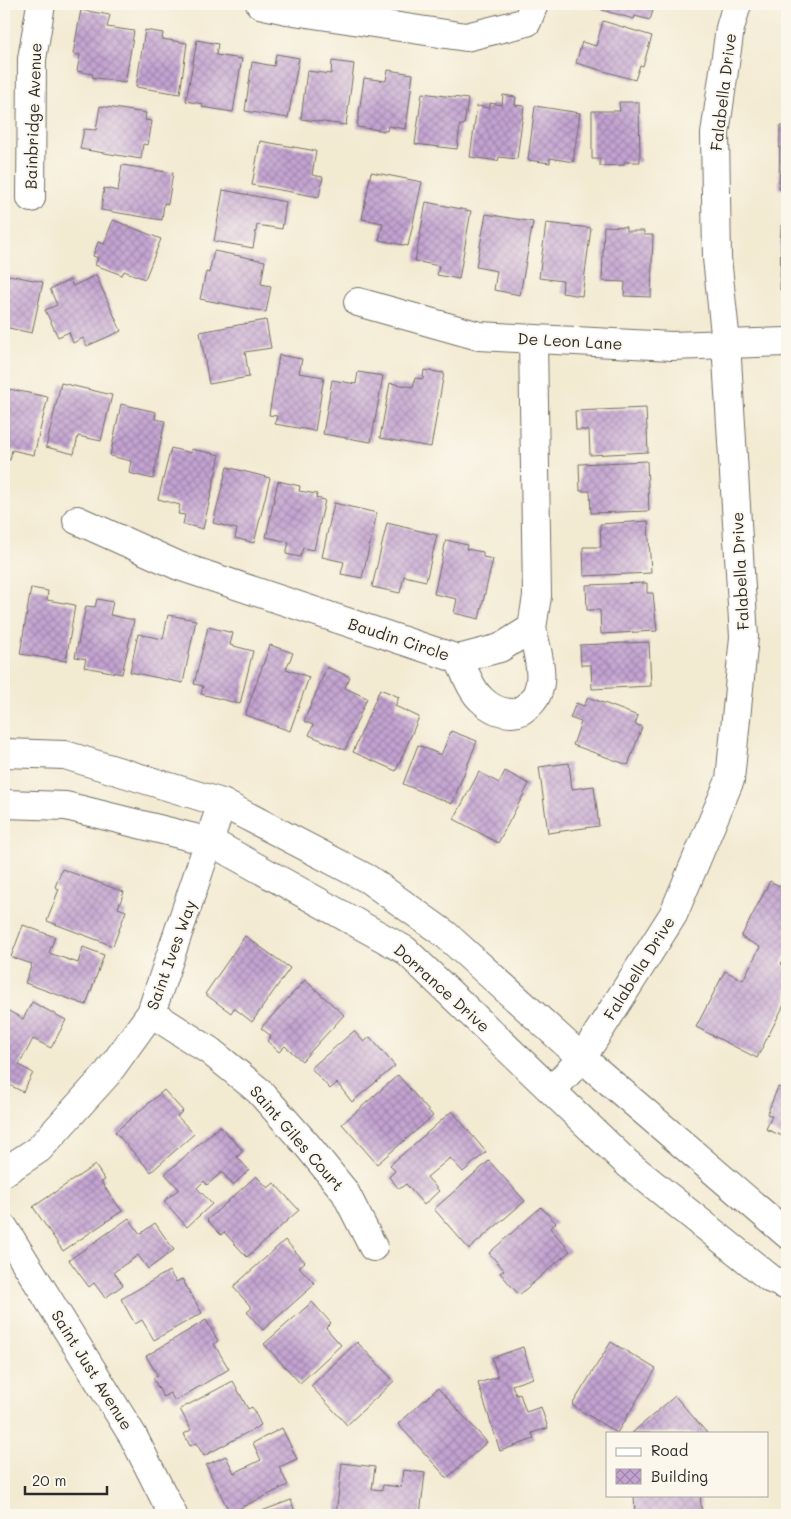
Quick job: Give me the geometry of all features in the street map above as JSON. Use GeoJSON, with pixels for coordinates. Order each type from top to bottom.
{"type":"FeatureCollection","features":[{"type":"Feature","properties":{"kind":"street","name":"Bainbridge Avenue"},"geometry":{"type":"LineString","coordinates":[[31,198],[32,59],[41,4]]}},
{"type":"Feature","properties":{"kind":"street"},"geometry":{"type":"LineString","coordinates":[[260,4],[287,10],[466,38],[530,13]]}},
{"type":"Feature","properties":{"kind":"street","name":"Falabella Drive"},"geometry":{"type":"LineString","coordinates":[[552,1090],[582,1058],[673,915],[730,780],[744,637],[726,343],[717,258],[715,134],[730,28],[738,4]]}},
{"type":"Feature","properties":{"kind":"street","name":"De Leon Lane"},"geometry":{"type":"LineString","coordinates":[[358,302],[479,336],[672,346],[787,342]]}},
{"type":"Feature","properties":{"kind":"street"},"geometry":{"type":"LineString","coordinates":[[458,659],[480,698],[494,709],[505,713],[518,713],[534,702],[538,693],[541,676],[532,628],[537,596],[533,339]]}},
{"type":"Feature","properties":{"kind":"street","name":"Baudin Circle"},"geometry":{"type":"LineString","coordinates":[[77,520],[179,566],[458,659],[500,648],[532,628]]}},
{"type":"Feature","properties":{"kind":"street"},"geometry":{"type":"LineString","coordinates":[[4,753],[65,755],[222,804],[368,879],[445,934],[582,1058],[787,1234]]}},
{"type":"Feature","properties":{"kind":"street","name":"Dorrance Drive"},"geometry":{"type":"LineString","coordinates":[[4,804],[66,806],[211,842],[405,950],[628,1164],[771,1278],[787,1286]]}},
{"type":"Feature","properties":{"kind":"street","name":"Saint Ives Way"},"geometry":{"type":"LineString","coordinates":[[4,1172],[39,1149],[107,1074],[151,1013],[211,842],[222,804]]}},
{"type":"Feature","properties":{"kind":"street","name":"Saint Giles Court"},"geometry":{"type":"LineString","coordinates":[[151,1013],[210,1051],[259,1091],[307,1145],[345,1192],[372,1247]]}},
{"type":"Feature","properties":{"kind":"street","name":"Saint Just Avenue"},"geometry":{"type":"LineString","coordinates":[[4,1228],[133,1436],[173,1515]]}},
{"type":"Feature","properties":{"kind":"building"},"geometry":{"type":"Polygon","coordinates":[[[603,4],[655,4],[650,20],[635,16],[634,19],[602,10],[603,4]]]}},
{"type":"Feature","properties":{"kind":"building"},"geometry":{"type":"Polygon","coordinates":[[[81,10],[110,15],[107,27],[134,31],[125,83],[92,77],[93,74],[77,71],[80,55],[73,54],[81,10]]]}},
{"type":"Feature","properties":{"kind":"building"},"geometry":{"type":"Polygon","coordinates":[[[603,21],[652,36],[643,66],[640,65],[635,80],[576,63],[582,42],[596,46],[603,21]]]}},
{"type":"Feature","properties":{"kind":"building"},"geometry":{"type":"Polygon","coordinates":[[[145,30],[163,33],[162,39],[187,43],[180,94],[136,87],[145,30]]]}},
{"type":"Feature","properties":{"kind":"building"},"geometry":{"type":"Polygon","coordinates":[[[197,40],[218,44],[216,55],[242,59],[233,112],[202,107],[203,104],[186,101],[197,40]]]}},
{"type":"Feature","properties":{"kind":"building"},"geometry":{"type":"Polygon","coordinates":[[[276,54],[299,58],[288,118],[245,111],[252,62],[274,66],[276,54]]]}},
{"type":"Feature","properties":{"kind":"building"},"geometry":{"type":"Polygon","coordinates":[[[332,61],[354,64],[346,125],[301,119],[307,71],[331,74],[332,61]]]}},
{"type":"Feature","properties":{"kind":"building"},"geometry":{"type":"Polygon","coordinates":[[[388,70],[413,74],[406,129],[388,126],[387,131],[357,127],[364,78],[386,81],[388,70]]]}},
{"type":"Feature","properties":{"kind":"building"},"geometry":{"type":"Polygon","coordinates":[[[422,93],[468,99],[464,125],[460,125],[457,149],[415,144],[422,93]]]}},
{"type":"Feature","properties":{"kind":"building"},"geometry":{"type":"Polygon","coordinates":[[[503,95],[516,97],[515,105],[524,106],[517,159],[499,157],[498,161],[470,157],[477,106],[490,108],[490,103],[502,105],[503,95]]]}},
{"type":"Feature","properties":{"kind":"building"},"geometry":{"type":"Polygon","coordinates":[[[619,102],[639,102],[640,162],[624,162],[624,165],[600,166],[600,159],[592,159],[592,111],[620,111],[619,102]]]}},
{"type":"Feature","properties":{"kind":"building"},"geometry":{"type":"Polygon","coordinates":[[[100,106],[146,113],[145,120],[152,121],[148,145],[143,144],[141,159],[80,149],[84,129],[96,130],[100,106]]]}},
{"type":"Feature","properties":{"kind":"building"},"geometry":{"type":"Polygon","coordinates":[[[535,106],[580,113],[573,162],[550,158],[550,163],[528,160],[535,106]]]}},
{"type":"Feature","properties":{"kind":"building"},"geometry":{"type":"Polygon","coordinates":[[[780,126],[787,126],[787,189],[779,189],[780,126]]]}},
{"type":"Feature","properties":{"kind":"building"},"geometry":{"type":"Polygon","coordinates":[[[260,141],[316,151],[312,175],[323,177],[319,197],[252,185],[260,141]]]}},
{"type":"Feature","properties":{"kind":"building"},"geometry":{"type":"Polygon","coordinates":[[[122,165],[173,173],[168,204],[164,203],[162,220],[101,210],[104,188],[118,191],[122,165]]]}},
{"type":"Feature","properties":{"kind":"building"},"geometry":{"type":"Polygon","coordinates":[[[371,172],[422,182],[408,246],[379,240],[383,223],[362,219],[371,172]]]}},
{"type":"Feature","properties":{"kind":"building"},"geometry":{"type":"Polygon","coordinates":[[[223,190],[286,202],[282,229],[257,225],[253,248],[214,241],[223,190]]]}},
{"type":"Feature","properties":{"kind":"building"},"geometry":{"type":"Polygon","coordinates":[[[426,202],[471,211],[459,279],[437,275],[439,266],[415,261],[426,202]]]}},
{"type":"Feature","properties":{"kind":"building"},"geometry":{"type":"Polygon","coordinates":[[[486,214],[533,222],[520,295],[494,290],[497,271],[476,267],[486,214]]]}},
{"type":"Feature","properties":{"kind":"building"},"geometry":{"type":"Polygon","coordinates":[[[113,220],[161,239],[145,279],[124,271],[122,275],[95,265],[98,258],[93,256],[98,242],[104,244],[113,220]]]}},
{"type":"Feature","properties":{"kind":"building"},"geometry":{"type":"Polygon","coordinates":[[[546,223],[591,228],[582,296],[562,293],[563,281],[539,278],[546,223]]]}},
{"type":"Feature","properties":{"kind":"building"},"geometry":{"type":"Polygon","coordinates":[[[604,226],[626,227],[626,231],[644,231],[644,235],[653,235],[651,297],[624,296],[625,282],[602,281],[604,226]]]}},
{"type":"Feature","properties":{"kind":"building"},"geometry":{"type":"Polygon","coordinates":[[[781,226],[787,226],[787,290],[780,290],[781,226]]]}},
{"type":"Feature","properties":{"kind":"building"},"geometry":{"type":"Polygon","coordinates":[[[214,251],[265,261],[261,284],[271,286],[266,312],[200,299],[206,272],[209,273],[214,251]]]}},
{"type":"Feature","properties":{"kind":"building"},"geometry":{"type":"Polygon","coordinates":[[[4,274],[43,282],[32,333],[4,327],[4,274]]]}},
{"type":"Feature","properties":{"kind":"building"},"geometry":{"type":"Polygon","coordinates":[[[96,275],[121,331],[87,346],[83,338],[73,343],[69,332],[58,337],[45,310],[57,305],[50,289],[70,280],[73,286],[96,275]]]}},
{"type":"Feature","properties":{"kind":"building"},"geometry":{"type":"Polygon","coordinates":[[[266,320],[271,348],[245,352],[249,377],[209,384],[200,332],[266,320]]]}},
{"type":"Feature","properties":{"kind":"building"},"geometry":{"type":"Polygon","coordinates":[[[279,355],[302,359],[299,373],[324,377],[315,431],[275,424],[277,416],[269,415],[279,355]]]}},
{"type":"Feature","properties":{"kind":"building"},"geometry":{"type":"Polygon","coordinates":[[[424,370],[444,373],[431,447],[380,438],[390,383],[413,387],[415,378],[423,379],[424,370]]]}},
{"type":"Feature","properties":{"kind":"building"},"geometry":{"type":"Polygon","coordinates":[[[358,372],[383,376],[371,442],[323,434],[332,380],[356,384],[358,372]]]}},
{"type":"Feature","properties":{"kind":"building"},"geometry":{"type":"Polygon","coordinates":[[[61,383],[112,395],[101,441],[78,436],[74,454],[46,447],[61,383]]]}},
{"type":"Feature","properties":{"kind":"building"},"geometry":{"type":"Polygon","coordinates":[[[4,388],[48,397],[34,455],[12,450],[10,460],[4,459],[4,388]]]}},
{"type":"Feature","properties":{"kind":"building"},"geometry":{"type":"Polygon","coordinates":[[[121,404],[156,412],[155,419],[165,421],[153,479],[129,473],[131,461],[110,456],[121,404]]]}},
{"type":"Feature","properties":{"kind":"building"},"geometry":{"type":"Polygon","coordinates":[[[646,408],[648,452],[590,455],[589,430],[576,430],[575,411],[646,408]]]}},
{"type":"Feature","properties":{"kind":"building"},"geometry":{"type":"Polygon","coordinates":[[[784,408],[787,408],[787,436],[786,436],[784,408]]]}},
{"type":"Feature","properties":{"kind":"building"},"geometry":{"type":"Polygon","coordinates":[[[171,448],[191,453],[191,449],[220,455],[203,529],[183,524],[185,515],[178,514],[180,505],[158,499],[171,448]]]}},
{"type":"Feature","properties":{"kind":"building"},"geometry":{"type":"Polygon","coordinates":[[[647,461],[649,511],[591,513],[590,491],[580,491],[579,464],[647,461]]]}},
{"type":"Feature","properties":{"kind":"building"},"geometry":{"type":"Polygon","coordinates":[[[227,467],[270,478],[254,543],[235,538],[237,529],[213,523],[227,467]]]}},
{"type":"Feature","properties":{"kind":"building"},"geometry":{"type":"Polygon","coordinates":[[[278,481],[300,486],[299,491],[317,494],[316,498],[325,500],[314,550],[303,548],[300,557],[286,554],[289,542],[266,537],[278,481]]]}},
{"type":"Feature","properties":{"kind":"building"},"geometry":{"type":"Polygon","coordinates":[[[334,503],[377,513],[362,578],[341,574],[344,562],[322,557],[334,503]]]}},
{"type":"Feature","properties":{"kind":"building"},"geometry":{"type":"Polygon","coordinates":[[[648,521],[651,573],[584,576],[583,547],[601,547],[600,524],[648,521]]]}},
{"type":"Feature","properties":{"kind":"building"},"geometry":{"type":"Polygon","coordinates":[[[387,523],[437,535],[426,581],[404,576],[400,593],[372,587],[387,523]]]}},
{"type":"Feature","properties":{"kind":"building"},"geometry":{"type":"Polygon","coordinates":[[[446,540],[467,545],[466,549],[483,552],[483,557],[493,559],[479,619],[454,613],[457,599],[434,594],[446,540]]]}},
{"type":"Feature","properties":{"kind":"building"},"geometry":{"type":"Polygon","coordinates":[[[647,583],[647,593],[653,593],[657,631],[601,634],[600,610],[587,610],[586,585],[647,583]]]}},
{"type":"Feature","properties":{"kind":"building"},"geometry":{"type":"Polygon","coordinates":[[[31,588],[48,591],[47,600],[75,605],[66,661],[20,654],[31,588]]]}},
{"type":"Feature","properties":{"kind":"building"},"geometry":{"type":"Polygon","coordinates":[[[97,599],[113,602],[110,615],[134,620],[122,674],[84,667],[86,659],[75,657],[86,606],[95,607],[97,599]]]}},
{"type":"Feature","properties":{"kind":"building"},"geometry":{"type":"Polygon","coordinates":[[[168,615],[196,620],[183,683],[130,672],[138,634],[163,639],[168,615]]]}},
{"type":"Feature","properties":{"kind":"building"},"geometry":{"type":"Polygon","coordinates":[[[208,627],[233,633],[230,645],[253,651],[240,704],[201,694],[203,686],[194,684],[208,627]]]}},
{"type":"Feature","properties":{"kind":"building"},"geometry":{"type":"Polygon","coordinates":[[[649,642],[651,686],[592,689],[591,665],[581,665],[580,645],[649,642]]]}},
{"type":"Feature","properties":{"kind":"building"},"geometry":{"type":"Polygon","coordinates":[[[270,645],[293,653],[286,669],[309,677],[290,731],[245,715],[270,645]]]}},
{"type":"Feature","properties":{"kind":"building"},"geometry":{"type":"Polygon","coordinates":[[[327,667],[350,677],[345,688],[367,698],[345,750],[309,735],[313,725],[304,721],[327,667]]]}},
{"type":"Feature","properties":{"kind":"building"},"geometry":{"type":"Polygon","coordinates":[[[380,689],[399,697],[395,706],[419,717],[396,771],[353,752],[380,689]]]}},
{"type":"Feature","properties":{"kind":"building"},"geometry":{"type":"Polygon","coordinates":[[[588,697],[638,716],[635,724],[642,727],[628,765],[573,745],[581,722],[570,718],[576,703],[584,706],[588,697]]]}},
{"type":"Feature","properties":{"kind":"building"},"geometry":{"type":"Polygon","coordinates":[[[451,731],[477,741],[452,804],[403,784],[418,745],[441,755],[451,731]]]}},
{"type":"Feature","properties":{"kind":"building"},"geometry":{"type":"Polygon","coordinates":[[[569,763],[572,789],[594,786],[599,826],[548,833],[539,767],[569,763]]]}},
{"type":"Feature","properties":{"kind":"building"},"geometry":{"type":"Polygon","coordinates":[[[505,771],[529,784],[498,843],[454,819],[479,772],[499,783],[505,771]]]}},
{"type":"Feature","properties":{"kind":"building"},"geometry":{"type":"Polygon","coordinates":[[[62,869],[124,892],[118,908],[126,911],[113,946],[47,921],[59,889],[55,887],[62,869]]]}},
{"type":"Feature","properties":{"kind":"building"},"geometry":{"type":"Polygon","coordinates":[[[770,881],[787,890],[787,952],[781,964],[787,967],[787,999],[757,1058],[696,1027],[725,971],[743,980],[760,947],[741,937],[770,881]]]}},
{"type":"Feature","properties":{"kind":"building"},"geometry":{"type":"Polygon","coordinates":[[[23,925],[55,937],[49,953],[78,963],[83,947],[104,955],[86,1005],[25,983],[32,964],[11,957],[23,925]]]}},
{"type":"Feature","properties":{"kind":"building"},"geometry":{"type":"Polygon","coordinates":[[[245,936],[290,968],[252,1022],[234,1008],[231,1013],[205,994],[245,936]]]}},
{"type":"Feature","properties":{"kind":"building"},"geometry":{"type":"Polygon","coordinates":[[[305,980],[344,1015],[302,1061],[285,1046],[279,1052],[267,1041],[271,1036],[261,1028],[305,980]]]}},
{"type":"Feature","properties":{"kind":"building"},"geometry":{"type":"Polygon","coordinates":[[[32,1002],[66,1020],[51,1048],[33,1039],[19,1065],[33,1073],[23,1092],[4,1082],[4,1015],[7,1010],[23,1019],[32,1002]]]}},
{"type":"Feature","properties":{"kind":"building"},"geometry":{"type":"Polygon","coordinates":[[[354,1031],[364,1042],[370,1037],[395,1066],[352,1102],[337,1083],[330,1089],[311,1068],[354,1031]]]}},
{"type":"Feature","properties":{"kind":"building"},"geometry":{"type":"Polygon","coordinates":[[[398,1075],[433,1116],[377,1164],[342,1124],[398,1075]]]}},
{"type":"Feature","properties":{"kind":"building"},"geometry":{"type":"Polygon","coordinates":[[[787,1079],[787,1138],[766,1129],[772,1116],[767,1114],[778,1087],[783,1089],[787,1079]]]}},
{"type":"Feature","properties":{"kind":"building"},"geometry":{"type":"Polygon","coordinates":[[[164,1090],[183,1111],[177,1116],[194,1134],[151,1172],[115,1132],[164,1090]]]}},
{"type":"Feature","properties":{"kind":"building"},"geometry":{"type":"Polygon","coordinates":[[[452,1111],[486,1152],[463,1172],[450,1158],[427,1177],[439,1191],[424,1205],[406,1184],[399,1189],[389,1177],[395,1171],[390,1165],[452,1111]]]}},
{"type":"Feature","properties":{"kind":"building"},"geometry":{"type":"Polygon","coordinates":[[[220,1126],[243,1151],[237,1157],[249,1170],[233,1185],[222,1172],[207,1185],[204,1181],[197,1188],[212,1204],[187,1227],[164,1201],[179,1189],[165,1174],[220,1126]]]}},
{"type":"Feature","properties":{"kind":"building"},"geometry":{"type":"Polygon","coordinates":[[[489,1161],[525,1201],[469,1249],[434,1209],[489,1161]]]}},
{"type":"Feature","properties":{"kind":"building"},"geometry":{"type":"Polygon","coordinates":[[[95,1165],[105,1180],[101,1182],[122,1211],[63,1251],[33,1207],[95,1165]]]}},
{"type":"Feature","properties":{"kind":"building"},"geometry":{"type":"Polygon","coordinates":[[[256,1176],[268,1188],[274,1183],[299,1210],[247,1257],[224,1232],[221,1235],[207,1220],[256,1176]]]}},
{"type":"Feature","properties":{"kind":"building"},"geometry":{"type":"Polygon","coordinates":[[[541,1207],[556,1223],[550,1228],[570,1251],[519,1295],[500,1273],[504,1270],[489,1253],[541,1207]]]}},
{"type":"Feature","properties":{"kind":"building"},"geometry":{"type":"Polygon","coordinates":[[[129,1218],[140,1234],[155,1223],[174,1250],[148,1269],[138,1255],[114,1272],[123,1285],[105,1298],[94,1283],[89,1287],[69,1260],[129,1218]]]}},
{"type":"Feature","properties":{"kind":"building"},"geometry":{"type":"Polygon","coordinates":[[[285,1240],[305,1262],[299,1267],[315,1284],[263,1330],[247,1312],[252,1308],[233,1287],[285,1240]]]}},
{"type":"Feature","properties":{"kind":"building"},"geometry":{"type":"Polygon","coordinates":[[[169,1271],[176,1282],[182,1279],[202,1313],[154,1340],[142,1320],[135,1324],[121,1299],[169,1271]]]}},
{"type":"Feature","properties":{"kind":"building"},"geometry":{"type":"Polygon","coordinates":[[[312,1302],[331,1323],[326,1328],[341,1345],[300,1383],[264,1344],[312,1302]]]}},
{"type":"Feature","properties":{"kind":"building"},"geometry":{"type":"Polygon","coordinates":[[[206,1320],[218,1341],[214,1344],[229,1369],[175,1401],[170,1393],[163,1397],[153,1378],[158,1376],[146,1356],[206,1320]]]}},
{"type":"Feature","properties":{"kind":"building"},"geometry":{"type":"Polygon","coordinates":[[[357,1342],[394,1381],[347,1425],[311,1386],[357,1342]]]}},
{"type":"Feature","properties":{"kind":"building"},"geometry":{"type":"Polygon","coordinates":[[[611,1342],[656,1369],[618,1432],[572,1405],[611,1342]]]}},
{"type":"Feature","properties":{"kind":"building"},"geometry":{"type":"Polygon","coordinates":[[[523,1347],[533,1378],[512,1385],[516,1395],[520,1394],[526,1412],[541,1407],[548,1428],[532,1433],[534,1439],[500,1451],[478,1383],[498,1377],[492,1358],[523,1347]]]}},
{"type":"Feature","properties":{"kind":"building"},"geometry":{"type":"Polygon","coordinates":[[[233,1381],[248,1409],[252,1407],[261,1425],[204,1456],[196,1443],[190,1446],[184,1434],[191,1430],[180,1409],[233,1381]]]}},
{"type":"Feature","properties":{"kind":"building"},"geometry":{"type":"Polygon","coordinates":[[[438,1388],[487,1442],[447,1478],[398,1424],[438,1388]]]}},
{"type":"Feature","properties":{"kind":"building"},"geometry":{"type":"Polygon","coordinates":[[[675,1396],[706,1432],[633,1432],[675,1396]]]}},
{"type":"Feature","properties":{"kind":"building"},"geometry":{"type":"Polygon","coordinates":[[[282,1428],[297,1459],[279,1467],[288,1485],[230,1513],[206,1465],[226,1456],[234,1473],[261,1460],[253,1443],[282,1428]]]}},
{"type":"Feature","properties":{"kind":"building"},"geometry":{"type":"Polygon","coordinates":[[[342,1463],[375,1467],[372,1489],[382,1490],[383,1485],[401,1487],[403,1470],[425,1473],[420,1515],[336,1515],[342,1463]]]}},
{"type":"Feature","properties":{"kind":"building"},"geometry":{"type":"Polygon","coordinates":[[[634,1496],[700,1496],[702,1515],[635,1515],[634,1496]]]}},
{"type":"Feature","properties":{"kind":"building"},"geometry":{"type":"Polygon","coordinates":[[[291,1500],[296,1515],[251,1515],[291,1500]]]}}]}
